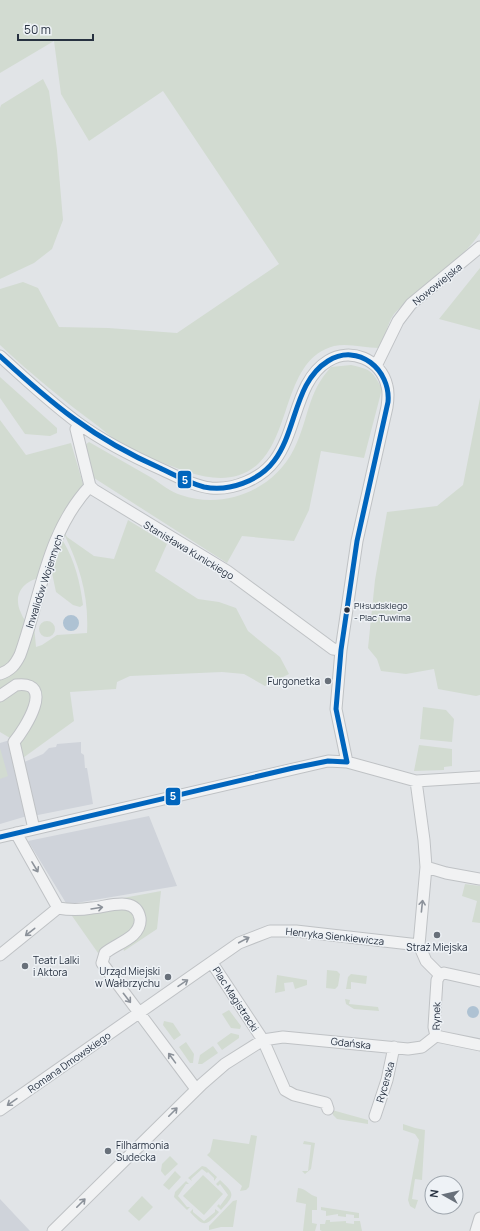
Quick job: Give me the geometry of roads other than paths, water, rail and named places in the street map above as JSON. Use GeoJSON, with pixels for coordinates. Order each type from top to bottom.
{"type":"FeatureCollection","features":[{"type":"Feature","properties":{"kind":"street","name":"Nowowiejska"},"geometry":{"type":"LineString","coordinates":[[376,366],[398,321],[411,304],[480,247]]}},
{"type":"Feature","properties":{"kind":"street"},"geometry":{"type":"LineString","coordinates":[[0,356],[79,424],[130,455],[189,482],[209,488],[223,488],[245,483],[263,472],[274,462],[285,447],[310,376],[318,368],[338,356],[350,355],[365,358],[376,366],[382,373],[387,385],[387,407],[357,541],[341,650],[336,710],[347,762]]}},
{"type":"Feature","properties":{"kind":"street"},"geometry":{"type":"LineString","coordinates":[[79,424],[76,430],[90,486]]}},
{"type":"Feature","properties":{"kind":"street","name":"Stanisława Kunickiego"},"geometry":{"type":"LineString","coordinates":[[90,486],[132,515],[227,571],[333,649],[341,650]]}},
{"type":"Feature","properties":{"kind":"street","name":"Inwalidów Wojennych"},"geometry":{"type":"LineString","coordinates":[[0,674],[8,671],[14,666],[20,655],[47,562],[63,522],[90,486]]}},
{"type":"Feature","properties":{"kind":"street"},"geometry":{"type":"LineString","coordinates":[[0,696],[16,685],[29,686],[34,691],[36,701],[34,712],[25,728],[14,742],[34,829]]}},
{"type":"Feature","properties":{"kind":"street"},"geometry":{"type":"LineString","coordinates":[[0,837],[328,761],[347,762],[416,781],[480,777]]}},
{"type":"Feature","properties":{"kind":"street"},"geometry":{"type":"LineString","coordinates":[[416,781],[426,867],[419,945],[426,961],[440,975],[444,973],[480,981]]}},
{"type":"Feature","properties":{"kind":"street"},"geometry":{"type":"LineString","coordinates":[[16,833],[58,908]]}},
{"type":"Feature","properties":{"kind":"street"},"geometry":{"type":"LineString","coordinates":[[426,867],[452,875],[480,880]]}},
{"type":"Feature","properties":{"kind":"street"},"geometry":{"type":"LineString","coordinates":[[0,955],[58,908],[91,909],[119,904],[128,904],[137,911],[140,922],[138,930],[132,936],[104,953],[102,963],[196,1090]]}},
{"type":"Feature","properties":{"kind":"street","name":"Henryka Sienkiewicza"},"geometry":{"type":"LineString","coordinates":[[212,963],[239,942],[270,931],[296,931],[419,945]]}},
{"type":"Feature","properties":{"kind":"street","name":"Plac Magistracki"},"geometry":{"type":"LineString","coordinates":[[53,1231],[196,1090],[225,1064],[263,1040],[212,963],[139,1013]]}},
{"type":"Feature","properties":{"kind":"street","name":"Rynek"},"geometry":{"type":"LineString","coordinates":[[440,975],[438,980],[434,1028],[436,1036],[480,1045]]}},
{"type":"Feature","properties":{"kind":"street","name":"Romana Dmowskiego"},"geometry":{"type":"LineString","coordinates":[[0,1110],[139,1013]]}},
{"type":"Feature","properties":{"kind":"street","name":"Gdańska"},"geometry":{"type":"LineString","coordinates":[[263,1040],[283,1037],[408,1049],[422,1047],[436,1036]]}},
{"type":"Feature","properties":{"kind":"street"},"geometry":{"type":"LineString","coordinates":[[263,1040],[285,1090],[294,1095],[320,1100],[326,1103],[328,1109]]}},
{"type":"Feature","properties":{"kind":"street","name":"Rycerska"},"geometry":{"type":"LineString","coordinates":[[375,1116],[387,1080],[394,1047]]}},
{"type":"Feature","properties":{"kind":"water"},"geometry":{"type":"Polygon","coordinates":[[[71,615],[78,620],[79,623],[74,630],[71,631],[64,626],[63,623],[68,616],[71,615]]]}},
{"type":"Feature","properties":{"kind":"water"},"geometry":{"type":"Polygon","coordinates":[[[475,1006],[478,1007],[478,1017],[471,1018],[468,1017],[467,1010],[468,1007],[475,1006]]]}},
{"type":"Feature","properties":{"kind":"place","name":"Piłsudskiego - Plac Tuwima"},"geometry":{"type":"Point","coordinates":[347,610]}},
{"type":"Feature","properties":{"kind":"place","name":"Furgonetka"},"geometry":{"type":"Point","coordinates":[328,681]}},
{"type":"Feature","properties":{"kind":"place","name":"Straż Miejska"},"geometry":{"type":"Point","coordinates":[437,935]}},
{"type":"Feature","properties":{"kind":"place","name":"Teatr Lalki i Aktora"},"geometry":{"type":"Point","coordinates":[25,966]}},
{"type":"Feature","properties":{"kind":"place","name":"Urząd Miejski w Wałbrzychu"},"geometry":{"type":"Point","coordinates":[168,977]}},
{"type":"Feature","properties":{"kind":"place","name":"Filharmonia Sudecka"},"geometry":{"type":"Point","coordinates":[108,1151]}}]}
